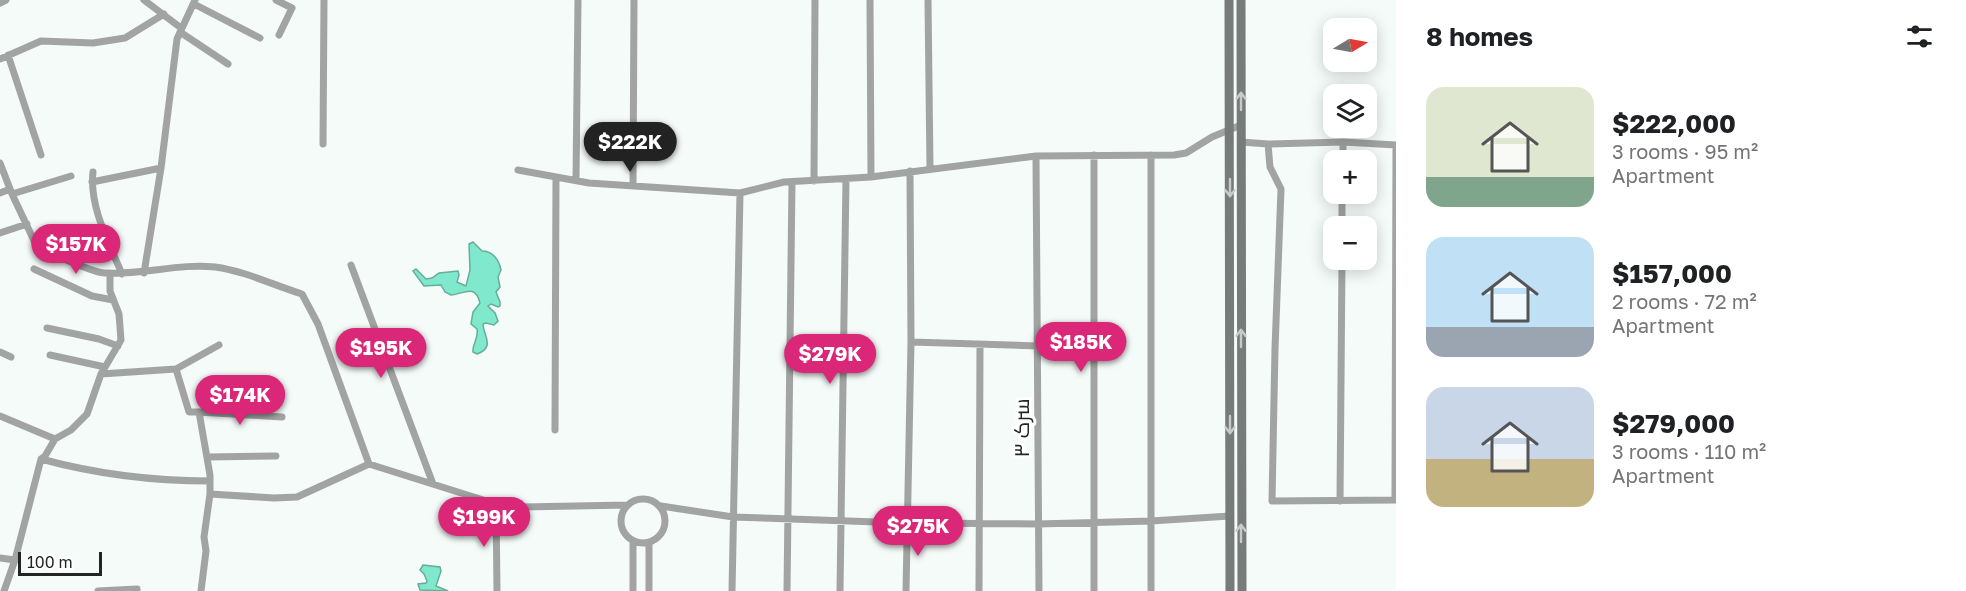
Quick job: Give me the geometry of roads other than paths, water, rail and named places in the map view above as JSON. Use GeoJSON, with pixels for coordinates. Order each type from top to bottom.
{"type":"FeatureCollection","features":[{"type":"Feature","properties":{"kind":"main road"},"geometry":{"type":"LineString","coordinates":[[1229,0],[1230,591]]}},
{"type":"Feature","properties":{"kind":"main road"},"geometry":{"type":"LineString","coordinates":[[1241,0],[1242,591]]}},
{"type":"Feature","properties":{"kind":"street"},"geometry":{"type":"LineString","coordinates":[[0,3],[6,0]]}},
{"type":"Feature","properties":{"kind":"street"},"geometry":{"type":"LineString","coordinates":[[144,0],[164,14],[180,30],[228,64]]}},
{"type":"Feature","properties":{"kind":"street"},"geometry":{"type":"LineString","coordinates":[[276,0],[293,4],[279,35]]}},
{"type":"Feature","properties":{"kind":"street"},"geometry":{"type":"LineString","coordinates":[[323,144],[324,0]]}},
{"type":"Feature","properties":{"kind":"street"},"geometry":{"type":"LineString","coordinates":[[576,180],[578,0]]}},
{"type":"Feature","properties":{"kind":"street"},"geometry":{"type":"LineString","coordinates":[[633,186],[634,0]]}},
{"type":"Feature","properties":{"kind":"street"},"geometry":{"type":"LineString","coordinates":[[814,181],[815,0]]}},
{"type":"Feature","properties":{"kind":"street"},"geometry":{"type":"LineString","coordinates":[[870,0],[871,177]]}},
{"type":"Feature","properties":{"kind":"street"},"geometry":{"type":"LineString","coordinates":[[928,0],[930,169]]}},
{"type":"Feature","properties":{"kind":"street"},"geometry":{"type":"LineString","coordinates":[[144,273],[180,30],[195,2],[260,38]]}},
{"type":"Feature","properties":{"kind":"street"},"geometry":{"type":"LineString","coordinates":[[0,58],[41,41],[93,43],[125,38],[164,14]]}},
{"type":"Feature","properties":{"kind":"street"},"geometry":{"type":"LineString","coordinates":[[8,55],[41,155]]}},
{"type":"Feature","properties":{"kind":"street"},"geometry":{"type":"LineString","coordinates":[[519,170],[576,180],[633,186],[740,193],[792,182],[871,177],[1036,156],[1186,153],[1212,137],[1241,125]]}},
{"type":"Feature","properties":{"kind":"street"},"geometry":{"type":"LineString","coordinates":[[1241,142],[1268,144],[1343,142],[1396,145],[1396,500],[1272,501],[1281,189],[1270,166],[1268,144]]}},
{"type":"Feature","properties":{"kind":"street"},"geometry":{"type":"LineString","coordinates":[[1343,142],[1343,150]]}},
{"type":"Feature","properties":{"kind":"street"},"geometry":{"type":"LineString","coordinates":[[1094,155],[1094,591]]}},
{"type":"Feature","properties":{"kind":"street"},"geometry":{"type":"LineString","coordinates":[[1151,155],[1151,591]]}},
{"type":"Feature","properties":{"kind":"street","name":"سرک ۳"},"geometry":{"type":"LineString","coordinates":[[1036,156],[1039,591]]}},
{"type":"Feature","properties":{"kind":"street"},"geometry":{"type":"LineString","coordinates":[[0,163],[37,247],[103,274],[144,273],[197,266],[214,267],[248,275],[302,294],[318,324],[369,464]]}},
{"type":"Feature","properties":{"kind":"street"},"geometry":{"type":"LineString","coordinates":[[92,182],[160,168]]}},
{"type":"Feature","properties":{"kind":"street"},"geometry":{"type":"LineString","coordinates":[[906,591],[911,342],[910,171]]}},
{"type":"Feature","properties":{"kind":"street"},"geometry":{"type":"LineString","coordinates":[[93,172],[92,182],[105,234],[122,274]]}},
{"type":"Feature","properties":{"kind":"street"},"geometry":{"type":"LineString","coordinates":[[0,193],[71,176]]}},
{"type":"Feature","properties":{"kind":"street"},"geometry":{"type":"LineString","coordinates":[[555,430],[556,177]]}},
{"type":"Feature","properties":{"kind":"street"},"geometry":{"type":"LineString","coordinates":[[840,591],[846,179]]}},
{"type":"Feature","properties":{"kind":"street"},"geometry":{"type":"LineString","coordinates":[[787,591],[792,182]]}},
{"type":"Feature","properties":{"kind":"street"},"geometry":{"type":"LineString","coordinates":[[732,591],[740,193]]}},
{"type":"Feature","properties":{"kind":"street"},"geometry":{"type":"LineString","coordinates":[[0,233],[27,224]]}},
{"type":"Feature","properties":{"kind":"street"},"geometry":{"type":"LineString","coordinates":[[351,265],[433,484]]}},
{"type":"Feature","properties":{"kind":"street"},"geometry":{"type":"LineString","coordinates":[[34,269],[92,296],[113,300]]}},
{"type":"Feature","properties":{"kind":"street"},"geometry":{"type":"LineString","coordinates":[[1340,501],[1342,270]]}},
{"type":"Feature","properties":{"kind":"street"},"geometry":{"type":"LineString","coordinates":[[4,591],[15,561],[41,459],[55,440],[71,430],[87,414],[103,371],[121,340],[118,314],[110,291],[110,273]]}},
{"type":"Feature","properties":{"kind":"street"},"geometry":{"type":"LineString","coordinates":[[46,328],[99,339],[118,346]]}},
{"type":"Feature","properties":{"kind":"street"},"geometry":{"type":"LineString","coordinates":[[911,342],[1038,346]]}},
{"type":"Feature","properties":{"kind":"street"},"geometry":{"type":"LineString","coordinates":[[50,355],[103,371],[176,369],[219,345]]}},
{"type":"Feature","properties":{"kind":"street"},"geometry":{"type":"LineString","coordinates":[[979,591],[980,345]]}},
{"type":"Feature","properties":{"kind":"street"},"geometry":{"type":"LineString","coordinates":[[0,352],[11,357]]}},
{"type":"Feature","properties":{"kind":"street"},"geometry":{"type":"LineString","coordinates":[[176,369],[189,412],[282,417]]}},
{"type":"Feature","properties":{"kind":"street"},"geometry":{"type":"LineString","coordinates":[[198,412],[210,481],[201,591]]}},
{"type":"Feature","properties":{"kind":"street"},"geometry":{"type":"LineString","coordinates":[[0,416],[55,440]]}},
{"type":"Feature","properties":{"kind":"street"},"geometry":{"type":"LineString","coordinates":[[207,457],[276,456]]}},
{"type":"Feature","properties":{"kind":"street"},"geometry":{"type":"LineString","coordinates":[[41,459],[84,471],[210,481]]}},
{"type":"Feature","properties":{"kind":"street"},"geometry":{"type":"LineString","coordinates":[[210,494],[297,496],[369,464],[496,504],[522,507],[628,505],[641,499],[650,499],[661,506],[732,517],[841,522],[978,524],[1150,521],[1230,516]]}},
{"type":"Feature","properties":{"kind":"street"},"geometry":{"type":"LineString","coordinates":[[496,504],[497,591]]}},
{"type":"Feature","properties":{"kind":"street"},"geometry":{"type":"LineString","coordinates":[[628,505],[622,515],[621,524],[624,532],[637,543],[649,542],[661,535],[666,518],[661,506]]}},
{"type":"Feature","properties":{"kind":"street"},"geometry":{"type":"LineString","coordinates":[[633,540],[633,591]]}},
{"type":"Feature","properties":{"kind":"street"},"geometry":{"type":"LineString","coordinates":[[649,542],[649,591]]}},
{"type":"Feature","properties":{"kind":"street"},"geometry":{"type":"LineString","coordinates":[[0,558],[15,561]]}},
{"type":"Feature","properties":{"kind":"street"},"geometry":{"type":"LineString","coordinates":[[98,591],[137,589],[137,591]]}}]}
